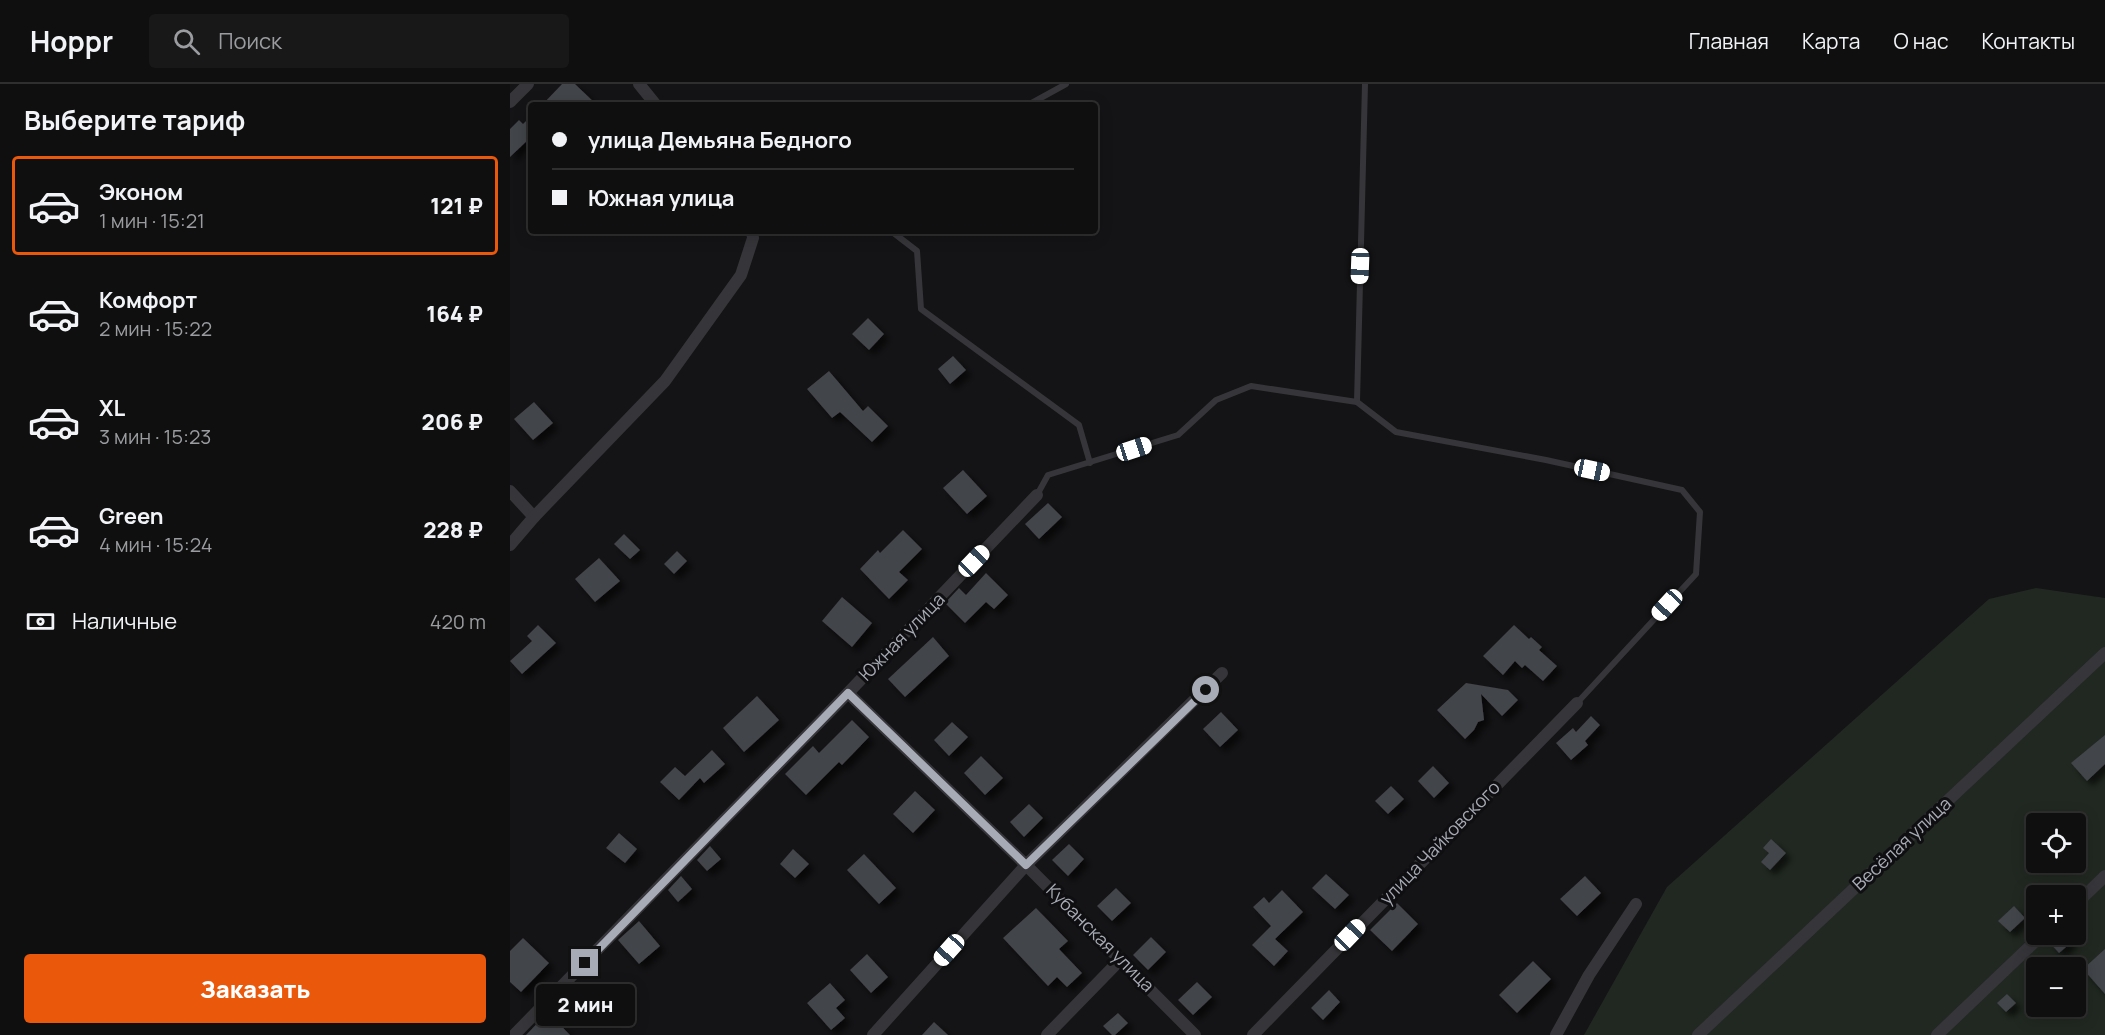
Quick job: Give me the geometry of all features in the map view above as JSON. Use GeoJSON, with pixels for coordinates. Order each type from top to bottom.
{"type":"FeatureCollection","features":[{"type":"Feature","properties":{"kind":"street"},"geometry":{"type":"LineString","coordinates":[[510,102],[528,84]]}},
{"type":"Feature","properties":{"kind":"street"},"geometry":{"type":"LineString","coordinates":[[639,84],[654,102]]}},
{"type":"Feature","properties":{"kind":"street"},"geometry":{"type":"LineString","coordinates":[[510,545],[665,381],[741,275],[754,234]]}},
{"type":"Feature","properties":{"kind":"street"},"geometry":{"type":"LineString","coordinates":[[510,491],[534,517]]}},
{"type":"Feature","properties":{"kind":"street","name":"Южная улица"},"geometry":{"type":"LineString","coordinates":[[516,1030],[848,693],[1037,495]]}},
{"type":"Feature","properties":{"kind":"street","name":"Весёлая улица"},"geometry":{"type":"LineString","coordinates":[[1698,1035],[2105,653]]}},
{"type":"Feature","properties":{"kind":"street"},"geometry":{"type":"LineString","coordinates":[[873,1035],[1026,865],[1222,673]]}},
{"type":"Feature","properties":{"kind":"street","name":"Кубанская улица"},"geometry":{"type":"LineString","coordinates":[[848,693],[1122,959],[1195,1035]]}},
{"type":"Feature","properties":{"kind":"street","name":"улица Чайковского"},"geometry":{"type":"LineString","coordinates":[[1253,1035],[1577,703]]}},
{"type":"Feature","properties":{"kind":"street"},"geometry":{"type":"LineString","coordinates":[[2086,894],[2105,876]]}},
{"type":"Feature","properties":{"kind":"street"},"geometry":{"type":"LineString","coordinates":[[1556,1035],[1589,975],[1636,904]]}},
{"type":"Feature","properties":{"kind":"street"},"geometry":{"type":"LineString","coordinates":[[1937,1035],[2031,945]]}},
{"type":"Feature","properties":{"kind":"street"},"geometry":{"type":"LineString","coordinates":[[1047,1035],[1122,959]]}},
{"type":"Feature","properties":{"kind":"lane"},"geometry":{"type":"LineString","coordinates":[[1033,102],[1066,84]]}},
{"type":"Feature","properties":{"kind":"lane"},"geometry":{"type":"LineString","coordinates":[[1357,402],[1365,84]]}},
{"type":"Feature","properties":{"kind":"lane"},"geometry":{"type":"LineString","coordinates":[[895,234],[917,251],[921,309],[1079,425],[1090,463]]}},
{"type":"Feature","properties":{"kind":"lane"},"geometry":{"type":"LineString","coordinates":[[1037,495],[1048,475],[1178,435],[1216,400],[1251,386],[1357,402],[1396,432],[1682,490],[1700,512],[1696,574],[1577,703]]}},
{"type":"Feature","properties":{"kind":"shaded area"},"geometry":{"type":"Polygon","coordinates":[[[2036,588],[2105,598],[2105,1035],[1584,1035],[1667,887],[1989,599],[2036,588]]]}},
{"type":"Feature","properties":{"kind":"building"},"geometry":{"type":"Polygon","coordinates":[[[562,84],[575,84],[594,102],[545,102],[562,84]]]}},
{"type":"Feature","properties":{"kind":"building"},"geometry":{"type":"Polygon","coordinates":[[[528,119],[528,140],[510,157],[510,129],[519,120],[523,124],[528,119]]]}},
{"type":"Feature","properties":{"kind":"building"},"geometry":{"type":"Polygon","coordinates":[[[868,318],[884,334],[869,350],[852,334],[868,318]]]}},
{"type":"Feature","properties":{"kind":"building"},"geometry":{"type":"Polygon","coordinates":[[[953,356],[966,370],[950,384],[938,369],[953,356]]]}},
{"type":"Feature","properties":{"kind":"building"},"geometry":{"type":"Polygon","coordinates":[[[829,371],[863,411],[868,406],[888,426],[872,442],[840,412],[832,418],[807,389],[829,371]]]}},
{"type":"Feature","properties":{"kind":"building"},"geometry":{"type":"Polygon","coordinates":[[[534,402],[553,423],[533,440],[514,419],[534,402]]]}},
{"type":"Feature","properties":{"kind":"building"},"geometry":{"type":"Polygon","coordinates":[[[963,470],[987,496],[967,514],[943,488],[963,470]]]}},
{"type":"Feature","properties":{"kind":"building"},"geometry":{"type":"Polygon","coordinates":[[[1048,503],[1062,517],[1039,539],[1025,524],[1048,503]]]}},
{"type":"Feature","properties":{"kind":"building"},"geometry":{"type":"Polygon","coordinates":[[[903,530],[922,549],[899,572],[908,580],[889,599],[860,569],[878,550],[880,553],[903,530]]]}},
{"type":"Feature","properties":{"kind":"building"},"geometry":{"type":"Polygon","coordinates":[[[624,534],[640,550],[630,559],[614,544],[624,534]]]}},
{"type":"Feature","properties":{"kind":"building"},"geometry":{"type":"Polygon","coordinates":[[[677,551],[687,561],[674,574],[664,564],[677,551]]]}},
{"type":"Feature","properties":{"kind":"building"},"geometry":{"type":"Polygon","coordinates":[[[599,558],[620,581],[595,602],[575,579],[599,558]]]}},
{"type":"Feature","properties":{"kind":"building"},"geometry":{"type":"Polygon","coordinates":[[[986,573],[1008,595],[994,609],[986,602],[965,623],[945,603],[959,588],[966,595],[986,573]]]}},
{"type":"Feature","properties":{"kind":"building"},"geometry":{"type":"Polygon","coordinates":[[[842,597],[872,623],[852,647],[822,621],[842,597]]]}},
{"type":"Feature","properties":{"kind":"building"},"geometry":{"type":"Polygon","coordinates":[[[538,625],[556,643],[522,674],[510,661],[532,641],[527,636],[538,625]]]}},
{"type":"Feature","properties":{"kind":"building"},"geometry":{"type":"Polygon","coordinates":[[[1514,625],[1542,647],[1539,650],[1557,666],[1543,681],[1525,665],[1522,668],[1515,661],[1503,675],[1483,656],[1514,625]]]}},
{"type":"Feature","properties":{"kind":"building"},"geometry":{"type":"Polygon","coordinates":[[[933,637],[949,656],[905,697],[888,679],[933,637]]]}},
{"type":"Feature","properties":{"kind":"building"},"geometry":{"type":"Polygon","coordinates":[[[1466,683],[1508,690],[1518,700],[1502,716],[1481,694],[1484,720],[1478,722],[1465,739],[1437,710],[1466,683]]]}},
{"type":"Feature","properties":{"kind":"building"},"geometry":{"type":"Polygon","coordinates":[[[757,696],[779,720],[744,752],[723,728],[757,696]]]}},
{"type":"Feature","properties":{"kind":"building"},"geometry":{"type":"Polygon","coordinates":[[[1221,712],[1238,730],[1220,747],[1203,729],[1221,712]]]}},
{"type":"Feature","properties":{"kind":"building"},"geometry":{"type":"Polygon","coordinates":[[[1591,716],[1600,725],[1585,741],[1588,745],[1571,760],[1556,743],[1573,728],[1576,732],[1591,716]]]}},
{"type":"Feature","properties":{"kind":"building"},"geometry":{"type":"Polygon","coordinates":[[[852,720],[869,737],[842,765],[839,762],[806,795],[785,774],[813,746],[819,753],[852,720]]]}},
{"type":"Feature","properties":{"kind":"building"},"geometry":{"type":"Polygon","coordinates":[[[952,722],[968,737],[949,756],[934,740],[952,722]]]}},
{"type":"Feature","properties":{"kind":"building"},"geometry":{"type":"Polygon","coordinates":[[[2105,735],[2105,764],[2087,781],[2071,763],[2105,735]]]}},
{"type":"Feature","properties":{"kind":"building"},"geometry":{"type":"Polygon","coordinates":[[[712,750],[725,764],[704,783],[700,778],[679,800],[660,782],[675,767],[685,776],[712,750]]]}},
{"type":"Feature","properties":{"kind":"building"},"geometry":{"type":"Polygon","coordinates":[[[981,756],[1003,778],[985,795],[964,773],[981,756]]]}},
{"type":"Feature","properties":{"kind":"building"},"geometry":{"type":"Polygon","coordinates":[[[1433,766],[1449,783],[1434,798],[1418,781],[1433,766]]]}},
{"type":"Feature","properties":{"kind":"building"},"geometry":{"type":"Polygon","coordinates":[[[1391,786],[1404,799],[1388,814],[1375,801],[1391,786]]]}},
{"type":"Feature","properties":{"kind":"building"},"geometry":{"type":"Polygon","coordinates":[[[915,791],[935,810],[913,833],[893,814],[915,791]]]}},
{"type":"Feature","properties":{"kind":"building"},"geometry":{"type":"Polygon","coordinates":[[[1029,804],[1043,818],[1024,837],[1010,822],[1029,804]]]}},
{"type":"Feature","properties":{"kind":"building"},"geometry":{"type":"Polygon","coordinates":[[[619,833],[637,849],[625,863],[606,848],[619,833]]]}},
{"type":"Feature","properties":{"kind":"building"},"geometry":{"type":"Polygon","coordinates":[[[1771,839],[1786,853],[1770,870],[1761,862],[1769,853],[1763,848],[1771,839]]]}},
{"type":"Feature","properties":{"kind":"building"},"geometry":{"type":"Polygon","coordinates":[[[1069,844],[1084,859],[1068,876],[1052,860],[1069,844]]]}},
{"type":"Feature","properties":{"kind":"building"},"geometry":{"type":"Polygon","coordinates":[[[710,846],[721,859],[707,871],[697,860],[710,846]]]}},
{"type":"Feature","properties":{"kind":"building"},"geometry":{"type":"Polygon","coordinates":[[[793,849],[809,864],[795,878],[780,864],[793,849]]]}},
{"type":"Feature","properties":{"kind":"building"},"geometry":{"type":"Polygon","coordinates":[[[864,854],[896,888],[879,904],[847,870],[864,854]]]}},
{"type":"Feature","properties":{"kind":"building"},"geometry":{"type":"Polygon","coordinates":[[[1326,874],[1349,895],[1335,909],[1312,888],[1326,874]]]}},
{"type":"Feature","properties":{"kind":"building"},"geometry":{"type":"Polygon","coordinates":[[[681,876],[692,889],[678,902],[668,890],[681,876]]]}},
{"type":"Feature","properties":{"kind":"building"},"geometry":{"type":"Polygon","coordinates":[[[1585,876],[1601,893],[1577,916],[1560,899],[1585,876]]]}},
{"type":"Feature","properties":{"kind":"building"},"geometry":{"type":"Polygon","coordinates":[[[1116,888],[1131,903],[1112,921],[1097,906],[1116,888]]]}},
{"type":"Feature","properties":{"kind":"building"},"geometry":{"type":"Polygon","coordinates":[[[1282,890],[1303,912],[1275,939],[1288,951],[1274,966],[1252,945],[1271,926],[1253,907],[1264,897],[1269,903],[1282,890]]]}},
{"type":"Feature","properties":{"kind":"building"},"geometry":{"type":"Polygon","coordinates":[[[1397,903],[1418,924],[1392,951],[1370,930],[1397,903]]]}},
{"type":"Feature","properties":{"kind":"building"},"geometry":{"type":"Polygon","coordinates":[[[2014,906],[2025,918],[2010,932],[1998,921],[2014,906]]]}},
{"type":"Feature","properties":{"kind":"building"},"geometry":{"type":"Polygon","coordinates":[[[1036,908],[1068,941],[1059,949],[1082,973],[1067,987],[1057,977],[1048,986],[1003,938],[1036,908]]]}},
{"type":"Feature","properties":{"kind":"building"},"geometry":{"type":"Polygon","coordinates":[[[639,921],[660,946],[639,964],[618,940],[639,921]]]}},
{"type":"Feature","properties":{"kind":"building"},"geometry":{"type":"Polygon","coordinates":[[[1151,937],[1166,952],[1148,970],[1133,955],[1151,937]]]}},
{"type":"Feature","properties":{"kind":"building"},"geometry":{"type":"Polygon","coordinates":[[[523,938],[549,963],[521,992],[510,982],[510,951],[523,938]]]}},
{"type":"Feature","properties":{"kind":"building"},"geometry":{"type":"Polygon","coordinates":[[[2052,945],[2068,945],[2059,953],[2052,945]]]}},
{"type":"Feature","properties":{"kind":"building"},"geometry":{"type":"Polygon","coordinates":[[[2105,949],[2105,994],[2086,972],[2086,966],[2105,949]]]}},
{"type":"Feature","properties":{"kind":"building"},"geometry":{"type":"Polygon","coordinates":[[[867,954],[888,977],[871,993],[850,970],[867,954]]]}},
{"type":"Feature","properties":{"kind":"building"},"geometry":{"type":"Polygon","coordinates":[[[1533,961],[1551,979],[1517,1013],[1499,995],[1533,961]]]}},
{"type":"Feature","properties":{"kind":"building"},"geometry":{"type":"Polygon","coordinates":[[[1197,982],[1212,997],[1193,1015],[1178,1000],[1197,982]]]}},
{"type":"Feature","properties":{"kind":"building"},"geometry":{"type":"Polygon","coordinates":[[[830,983],[845,1000],[836,1008],[845,1018],[831,1030],[807,1003],[830,983]]]}},
{"type":"Feature","properties":{"kind":"building"},"geometry":{"type":"Polygon","coordinates":[[[1329,990],[1340,1002],[1323,1020],[1311,1008],[1329,990]]]}},
{"type":"Feature","properties":{"kind":"building"},"geometry":{"type":"Polygon","coordinates":[[[2007,994],[2016,1003],[2006,1012],[1997,1003],[2007,994]]]}},
{"type":"Feature","properties":{"kind":"building"},"geometry":{"type":"Polygon","coordinates":[[[548,1012],[570,1035],[526,1035],[548,1012]]]}},
{"type":"Feature","properties":{"kind":"building"},"geometry":{"type":"Polygon","coordinates":[[[1118,1013],[1128,1023],[1112,1035],[1103,1026],[1118,1013]]]}},
{"type":"Feature","properties":{"kind":"building"},"geometry":{"type":"Polygon","coordinates":[[[934,1022],[948,1035],[922,1035],[934,1022]]]}},
{"type":"Feature","properties":{"kind":"route"},"geometry":{"type":"LineString","coordinates":[[585,963],[848,693],[1026,865],[1206,690]]}}]}
